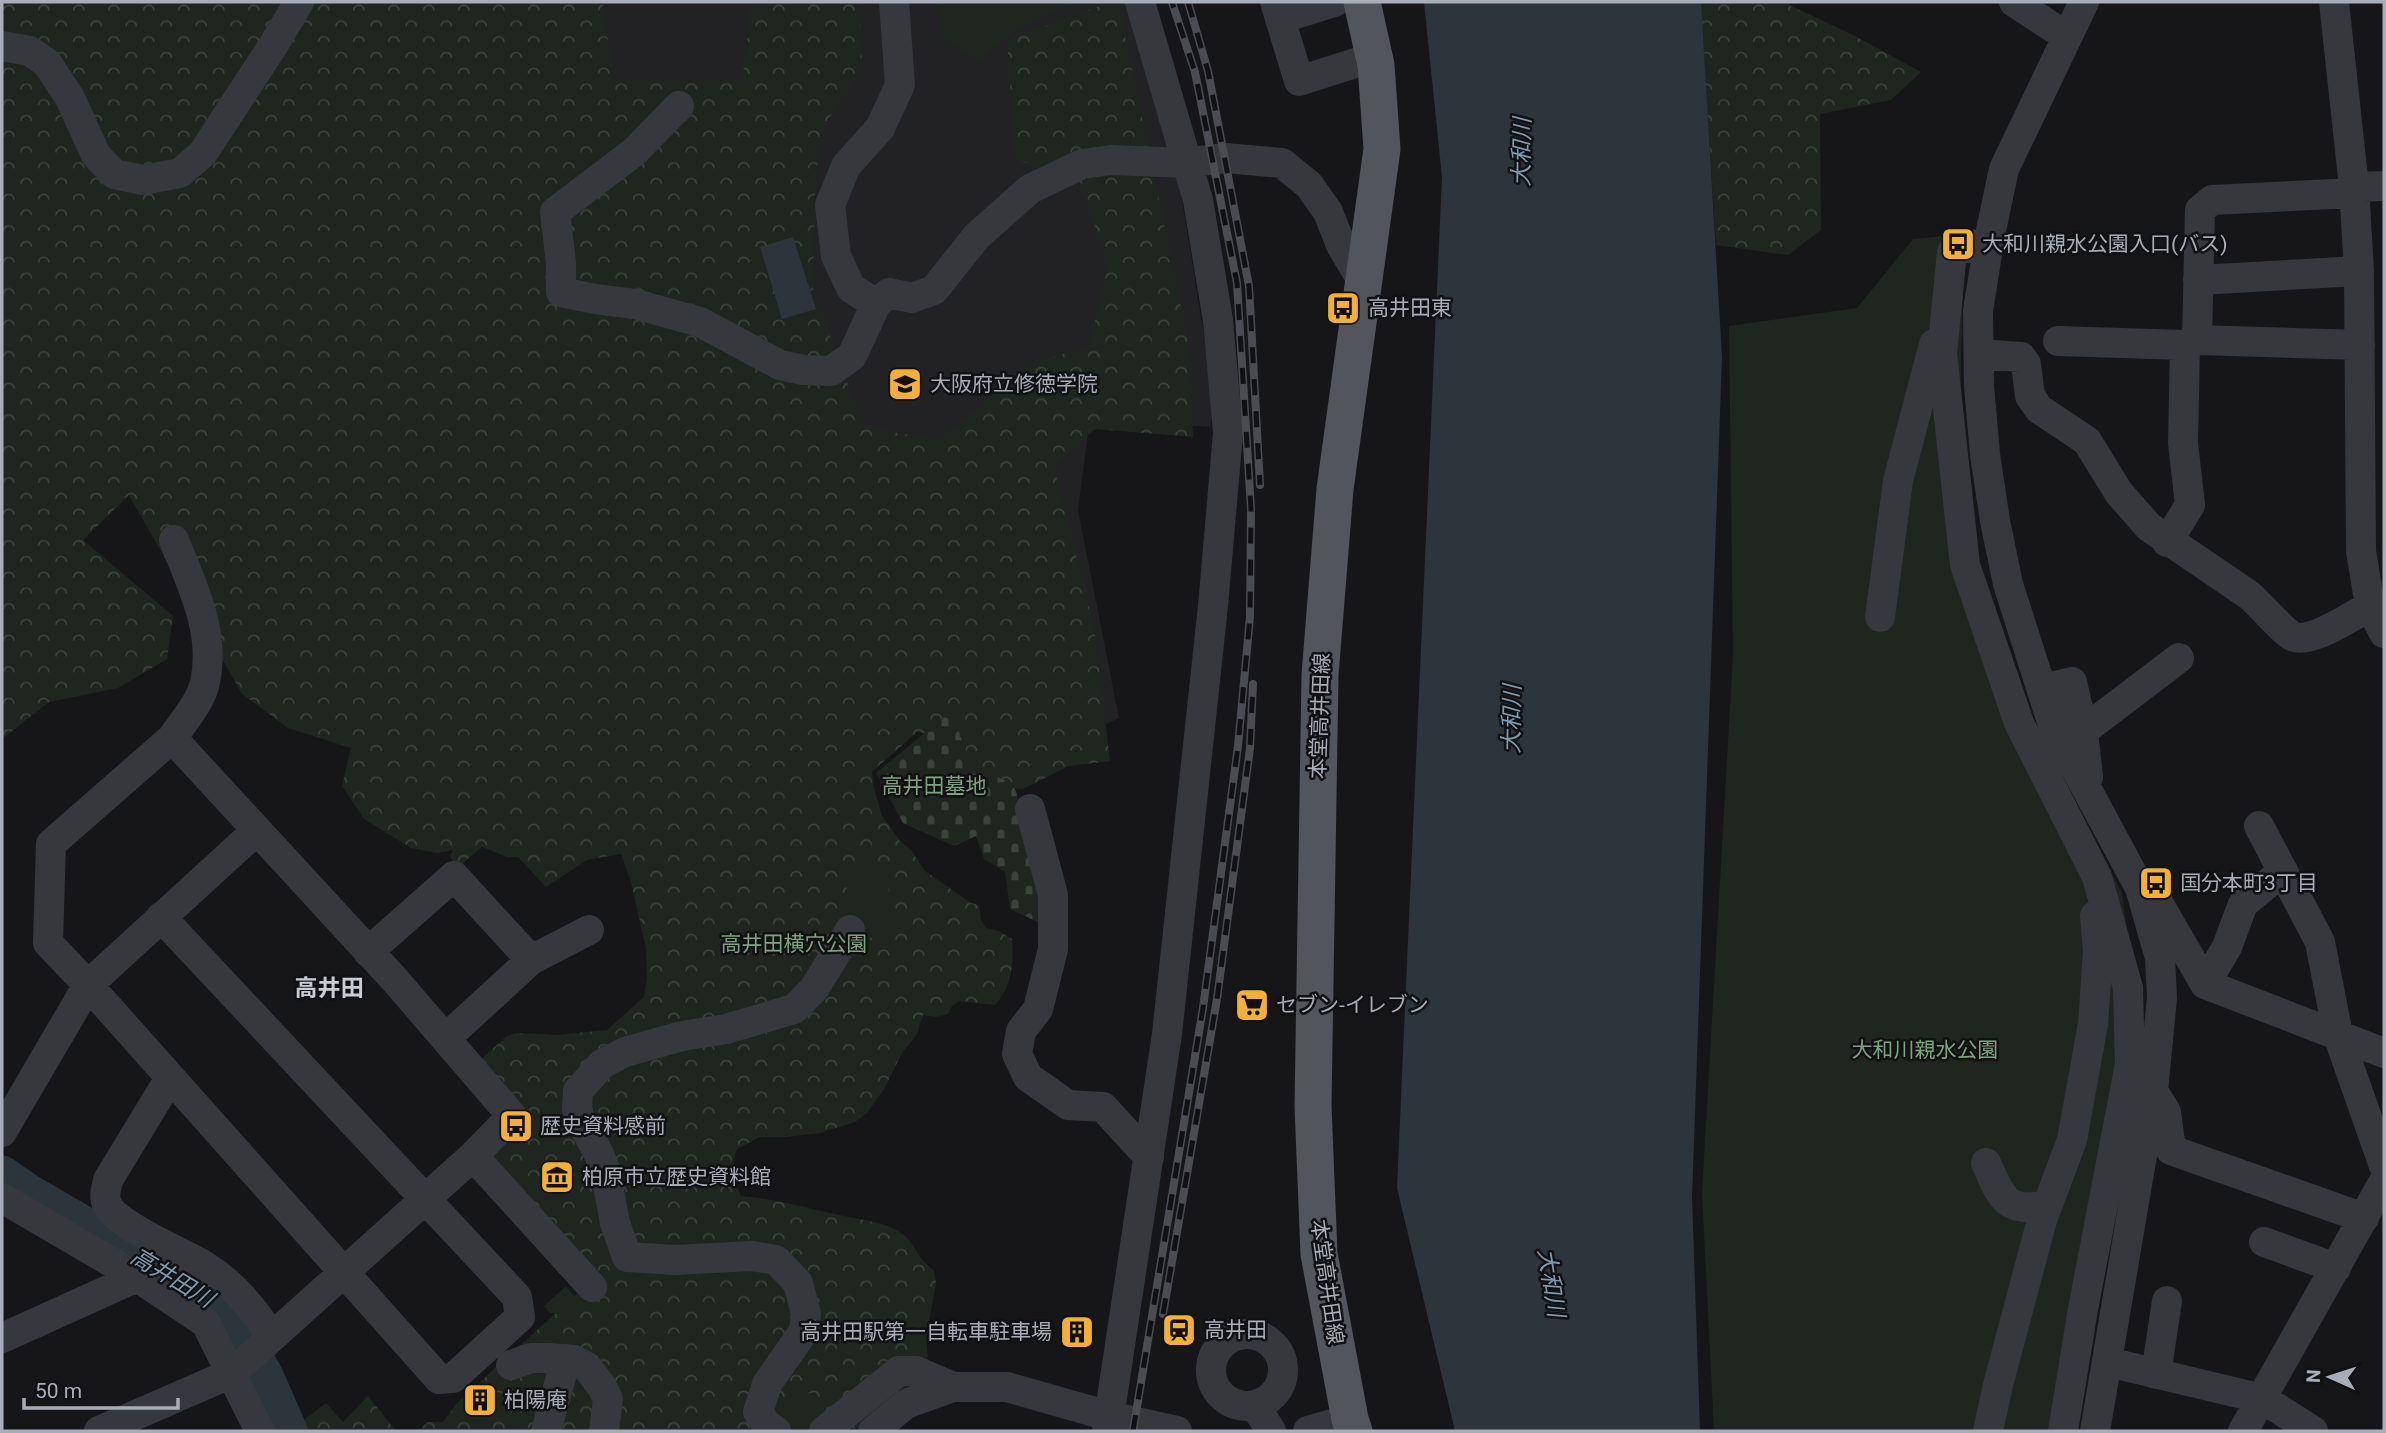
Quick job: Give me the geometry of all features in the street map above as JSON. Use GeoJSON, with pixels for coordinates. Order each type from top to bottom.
{"type":"FeatureCollection","features":[{"type":"Feature","properties":{"kind":"main road","name":"本堂高井田線"},"geometry":{"type":"LineString","coordinates":[[1352,1425],[1319,1254],[1313,1092],[1320,675],[1335,489],[1382,149],[1374,57],[1362,2]]}},
{"type":"Feature","properties":{"kind":"street"},"geometry":{"type":"LineString","coordinates":[[2,46],[30,51],[47,63],[70,98],[96,155],[114,174],[143,180],[180,173],[203,153],[299,2]]}},
{"type":"Feature","properties":{"kind":"street"},"geometry":{"type":"LineString","coordinates":[[876,304],[851,288],[836,256],[830,205],[846,166],[880,128],[900,85],[894,2]]}},
{"type":"Feature","properties":{"kind":"street"},"geometry":{"type":"LineString","coordinates":[[1108,1424],[1167,1034],[1210,634],[1228,433],[1218,320],[1198,200],[1140,2]]}},
{"type":"Feature","properties":{"kind":"street"},"geometry":{"type":"LineString","coordinates":[[1334,2],[1277,10],[1299,81],[1374,57]]}},
{"type":"Feature","properties":{"kind":"street"},"geometry":{"type":"LineString","coordinates":[[2014,2],[2066,36]]}},
{"type":"Feature","properties":{"kind":"street"},"geometry":{"type":"LineString","coordinates":[[2084,2],[2004,169],[1978,311],[1979,386],[1985,454],[2007,584],[2054,727],[2140,888],[2160,958],[2161,984],[2153,1091],[2095,1431]]}},
{"type":"Feature","properties":{"kind":"street"},"geometry":{"type":"LineString","coordinates":[[2334,2],[2354,190],[2359,271],[2368,336],[2373,550],[2370,606],[2384,633]]}},
{"type":"Feature","properties":{"kind":"street"},"geometry":{"type":"LineString","coordinates":[[680,106],[634,152],[555,212],[562,292],[635,304],[701,322],[780,365],[803,370],[831,371],[852,356],[876,304],[889,293],[912,298],[934,290],[977,236],[1030,188],[1082,164],[1111,160],[1186,163],[1225,158],[1282,163],[1309,185],[1328,212],[1341,245],[1364,284]]}},
{"type":"Feature","properties":{"kind":"street"},"geometry":{"type":"LineString","coordinates":[[2168,542],[2190,505],[2183,443],[2198,280],[2200,210],[2212,201],[2384,186]]}},
{"type":"Feature","properties":{"kind":"street"},"geometry":{"type":"LineString","coordinates":[[1989,241],[1952,252],[1942,354],[1965,565],[2019,723],[2097,877],[2128,988],[2130,1063],[2083,1309],[2063,1431]]}},
{"type":"Feature","properties":{"kind":"street"},"geometry":{"type":"LineString","coordinates":[[2198,280],[2359,271]]}},
{"type":"Feature","properties":{"kind":"street"},"geometry":{"type":"LineString","coordinates":[[1880,617],[1898,481],[1948,290]]}},
{"type":"Feature","properties":{"kind":"street"},"geometry":{"type":"LineString","coordinates":[[2058,341],[2191,343],[2368,336]]}},
{"type":"Feature","properties":{"kind":"street"},"geometry":{"type":"LineString","coordinates":[[1979,354],[2021,357],[2026,363],[2030,396],[2039,409],[2088,441],[2119,493],[2149,527],[2249,595],[2294,637],[2310,636],[2323,631],[2370,606]]}},
{"type":"Feature","properties":{"kind":"street"},"geometry":{"type":"LineString","coordinates":[[161,917],[517,1297],[520,1317],[453,1378],[439,1379],[48,943],[51,844],[172,738],[205,684],[208,653],[200,603],[174,540]]}},
{"type":"Feature","properties":{"kind":"street"},"geometry":{"type":"LineString","coordinates":[[2083,731],[2179,658]]}},
{"type":"Feature","properties":{"kind":"street"},"geometry":{"type":"LineString","coordinates":[[2042,689],[2072,682],[2083,731],[2090,795]]}},
{"type":"Feature","properties":{"kind":"street"},"geometry":{"type":"LineString","coordinates":[[99,1431],[253,1354],[473,1156],[512,1116],[446,1038],[172,738]]}},
{"type":"Feature","properties":{"kind":"street"},"geometry":{"type":"LineString","coordinates":[[1030,809],[1053,895],[1052,949],[1038,1009],[1021,1031],[1017,1054],[1028,1077],[1068,1105],[1103,1107],[1149,1157]]}},
{"type":"Feature","properties":{"kind":"street"},"geometry":{"type":"LineString","coordinates":[[2259,826],[2320,942],[2338,1035],[2384,1166]]}},
{"type":"Feature","properties":{"kind":"street"},"geometry":{"type":"LineString","coordinates":[[2,1132],[88,985],[256,831]]}},
{"type":"Feature","properties":{"kind":"street"},"geometry":{"type":"LineString","coordinates":[[2205,984],[2227,947],[2243,904],[2283,871]]}},
{"type":"Feature","properties":{"kind":"street"},"geometry":{"type":"LineString","coordinates":[[368,952],[454,876],[531,960]]}},
{"type":"Feature","properties":{"kind":"street"},"geometry":{"type":"LineString","coordinates":[[1989,1431],[2001,1373],[2042,1220],[2072,1140],[2093,1024],[2098,951],[2094,903],[2097,877]]}},
{"type":"Feature","properties":{"kind":"street"},"geometry":{"type":"LineString","coordinates":[[2140,888],[2153,894],[2205,984],[2384,1053]]}},
{"type":"Feature","properties":{"kind":"street"},"geometry":{"type":"LineString","coordinates":[[446,1038],[531,960],[589,930]]}},
{"type":"Feature","properties":{"kind":"street"},"geometry":{"type":"LineString","coordinates":[[762,1425],[767,1384],[804,1331],[806,1314],[798,1283],[776,1260],[752,1256],[675,1260],[627,1257],[615,1223],[599,1154],[580,1122],[578,1091],[602,1065],[625,1052],[682,1036],[758,1021],[794,1009],[814,989],[850,930]]}},
{"type":"Feature","properties":{"kind":"street"},"geometry":{"type":"LineString","coordinates":[[170,1078],[108,1180],[104,1194],[106,1205],[126,1223],[206,1266],[234,1287],[253,1354],[260,1431]]}},
{"type":"Feature","properties":{"kind":"street"},"geometry":{"type":"LineString","coordinates":[[2153,1091],[2166,1112],[2171,1150],[2364,1218]]}},
{"type":"Feature","properties":{"kind":"street"},"geometry":{"type":"LineString","coordinates":[[473,1156],[592,1287]]}},
{"type":"Feature","properties":{"kind":"street"},"geometry":{"type":"LineString","coordinates":[[1986,1163],[2001,1197],[2026,1210],[2048,1205]]}},
{"type":"Feature","properties":{"kind":"street"},"geometry":{"type":"LineString","coordinates":[[2243,1431],[2384,1181]]}},
{"type":"Feature","properties":{"kind":"street"},"geometry":{"type":"LineString","coordinates":[[2,1198],[137,1277],[253,1354]]}},
{"type":"Feature","properties":{"kind":"street"},"geometry":{"type":"LineString","coordinates":[[2264,1242],[2336,1268]]}},
{"type":"Feature","properties":{"kind":"street"},"geometry":{"type":"LineString","coordinates":[[2,1338],[137,1277]]}},
{"type":"Feature","properties":{"kind":"street"},"geometry":{"type":"LineString","coordinates":[[2156,1374],[2167,1301]]}},
{"type":"Feature","properties":{"kind":"street"},"geometry":{"type":"LineString","coordinates":[[511,1365],[531,1358],[574,1360],[587,1367],[608,1399],[604,1431]]}},
{"type":"Feature","properties":{"kind":"street"},"geometry":{"type":"LineString","coordinates":[[546,1431],[566,1359]]}},
{"type":"Feature","properties":{"kind":"street"},"geometry":{"type":"LineString","coordinates":[[2108,1362],[2263,1399],[2313,1431]]}},
{"type":"Feature","properties":{"kind":"street"},"geometry":{"type":"LineString","coordinates":[[824,1431],[899,1371],[916,1371],[953,1387]]}},
{"type":"Feature","properties":{"kind":"street"},"geometry":{"type":"LineString","coordinates":[[873,1431],[906,1404],[953,1387],[1007,1387],[1108,1424],[1177,1431]]}},
{"type":"Feature","properties":{"kind":"street"},"geometry":{"type":"LineString","coordinates":[[1308,1431],[1352,1425]]}},
{"type":"Feature","properties":{"kind":"shaded area","name":"大阪府立修徳学院"},"geometry":{"type":"Polygon","coordinates":[[[482,2],[1130,2],[1179,182],[1214,396],[1210,427],[1090,418],[1078,510],[1119,718],[1011,768],[482,2]]]}},
{"type":"Feature","properties":{"kind":"green space","name":"高井田横穴公園"},"geometry":{"type":"Polygon","coordinates":[[[2,2],[602,2],[614,80],[742,82],[752,2],[860,2],[862,67],[820,133],[815,192],[813,288],[863,427],[939,440],[1034,362],[1089,347],[1108,266],[1080,182],[1015,159],[1007,40],[1111,2],[1118,2],[1188,340],[1193,437],[1095,429],[1054,466],[1094,628],[1110,761],[1069,766],[1023,789],[977,785],[949,737],[917,732],[872,772],[882,816],[925,871],[971,903],[979,905],[981,921],[986,928],[999,931],[1012,939],[1013,957],[1008,982],[995,1005],[959,1001],[952,1006],[948,1014],[936,1017],[923,1015],[917,1034],[902,1053],[884,1089],[867,1113],[855,1122],[820,1133],[760,1137],[737,1149],[734,1162],[735,1178],[741,1196],[885,1225],[906,1237],[925,1263],[934,1270],[936,1283],[926,1338],[929,1371],[921,1384],[864,1420],[854,1431],[418,1431],[428,1422],[443,1422],[458,1402],[590,1282],[488,1161],[526,1122],[479,1061],[507,1036],[517,1033],[557,1035],[607,1030],[644,997],[647,977],[646,948],[631,882],[621,854],[587,860],[546,887],[518,857],[507,857],[482,847],[457,868],[450,856],[453,850],[437,853],[411,848],[364,819],[342,786],[351,748],[288,728],[242,694],[129,495],[83,540],[173,616],[167,659],[118,688],[49,702],[2,739],[2,2]]]}},
{"type":"Feature","properties":{"kind":"green space"},"geometry":{"type":"Polygon","coordinates":[[[939,2],[1078,2],[1018,28],[979,61],[941,38],[939,2]]]}},
{"type":"Feature","properties":{"kind":"green space"},"geometry":{"type":"Polygon","coordinates":[[[1700,2],[1789,2],[1789,5],[1853,35],[1921,72],[1891,100],[1820,114],[1821,230],[1788,255],[1716,245],[1700,2]]]}},
{"type":"Feature","properties":{"kind":"green space","name":"大和川親水公園"},"geometry":{"type":"Polygon","coordinates":[[[1964,234],[1959,446],[1975,554],[2048,762],[2122,893],[2143,1054],[2075,1431],[1714,1431],[1702,1193],[1733,655],[1729,326],[1857,308],[1913,239],[1964,234]]]}},
{"type":"Feature","properties":{"kind":"green space","name":"高井田墓地"},"geometry":{"type":"Polygon","coordinates":[[[950,712],[974,769],[1013,783],[1049,893],[1046,926],[1010,909],[1005,872],[984,859],[976,836],[954,846],[903,823],[876,773],[950,712]]]}},
{"type":"Feature","properties":{"kind":"green space"},"geometry":{"type":"Polygon","coordinates":[[[869,868],[884,881],[893,907],[887,932],[874,939],[855,932],[847,905],[846,877],[869,868]]]}},
{"type":"Feature","properties":{"kind":"green space"},"geometry":{"type":"Polygon","coordinates":[[[566,1286],[579,1302],[565,1314],[550,1313],[544,1306],[566,1286]]]}},
{"type":"Feature","properties":{"kind":"green space"},"geometry":{"type":"Polygon","coordinates":[[[813,1393],[829,1414],[812,1431],[804,1431],[789,1412],[813,1393]]]}},
{"type":"Feature","properties":{"kind":"green space"},"geometry":{"type":"Polygon","coordinates":[[[368,1396],[396,1431],[303,1431],[299,1424],[326,1403],[343,1422],[368,1396]]]}},
{"type":"Feature","properties":{"kind":"water","name":"大和川"},"geometry":{"type":"Polygon","coordinates":[[[1424,2],[1701,2],[1722,357],[1692,1197],[1700,1431],[1455,1431],[1397,1188],[1442,177],[1424,2]]]}},
{"type":"Feature","properties":{"kind":"water"},"geometry":{"type":"Polygon","coordinates":[[[793,237],[816,309],[782,319],[760,247],[793,237]]]}},
{"type":"Feature","properties":{"kind":"waterway","name":"高井田川"},"geometry":{"type":"LineString","coordinates":[[2,1174],[229,1313],[265,1376],[289,1431]]}},
{"type":"Feature","properties":{"kind":"railway"},"geometry":{"type":"LineString","coordinates":[[1133,1431],[1203,1008],[1238,746],[1250,617],[1251,509],[1237,283],[1195,72],[1172,2]]}},
{"type":"Feature","properties":{"kind":"railway"},"geometry":{"type":"LineString","coordinates":[[1188,2],[1208,71],[1249,286],[1260,485]]}},
{"type":"Feature","properties":{"kind":"railway"},"geometry":{"type":"LineString","coordinates":[[1163,1314],[1217,999],[1250,748],[1253,684]]}},
{"type":"Feature","properties":{"kind":"place","name":"大和川親水公園入口(バス)"},"geometry":{"type":"Point","coordinates":[1958,244]}},
{"type":"Feature","properties":{"kind":"place","name":"高井田東"},"geometry":{"type":"Point","coordinates":[1343,308]}},
{"type":"Feature","properties":{"kind":"place","name":"大阪府立修徳学院"},"geometry":{"type":"Point","coordinates":[905,384]}},
{"type":"Feature","properties":{"kind":"place","name":"国分本町3丁目"},"geometry":{"type":"Point","coordinates":[2156,883]}},
{"type":"Feature","properties":{"kind":"place","name":"セブン-イレブン"},"geometry":{"type":"Point","coordinates":[1252,1005]}},
{"type":"Feature","properties":{"kind":"place","name":"歴史資料感前"},"geometry":{"type":"Point","coordinates":[516,1126]}},
{"type":"Feature","properties":{"kind":"place","name":"柏原市立歴史資料館"},"geometry":{"type":"Point","coordinates":[557,1177]}},
{"type":"Feature","properties":{"kind":"place","name":"高井田"},"geometry":{"type":"Point","coordinates":[1179,1330]}},
{"type":"Feature","properties":{"kind":"place","name":"高井田駅第一自転車駐車場"},"geometry":{"type":"Point","coordinates":[1077,1332]}},
{"type":"Feature","properties":{"kind":"place","name":"柏陽庵"},"geometry":{"type":"Point","coordinates":[480,1400]}},
{"type":"Feature","properties":{"kind":"district","name":"高井田"},"geometry":{"type":"Point","coordinates":[329,988]}}]}
